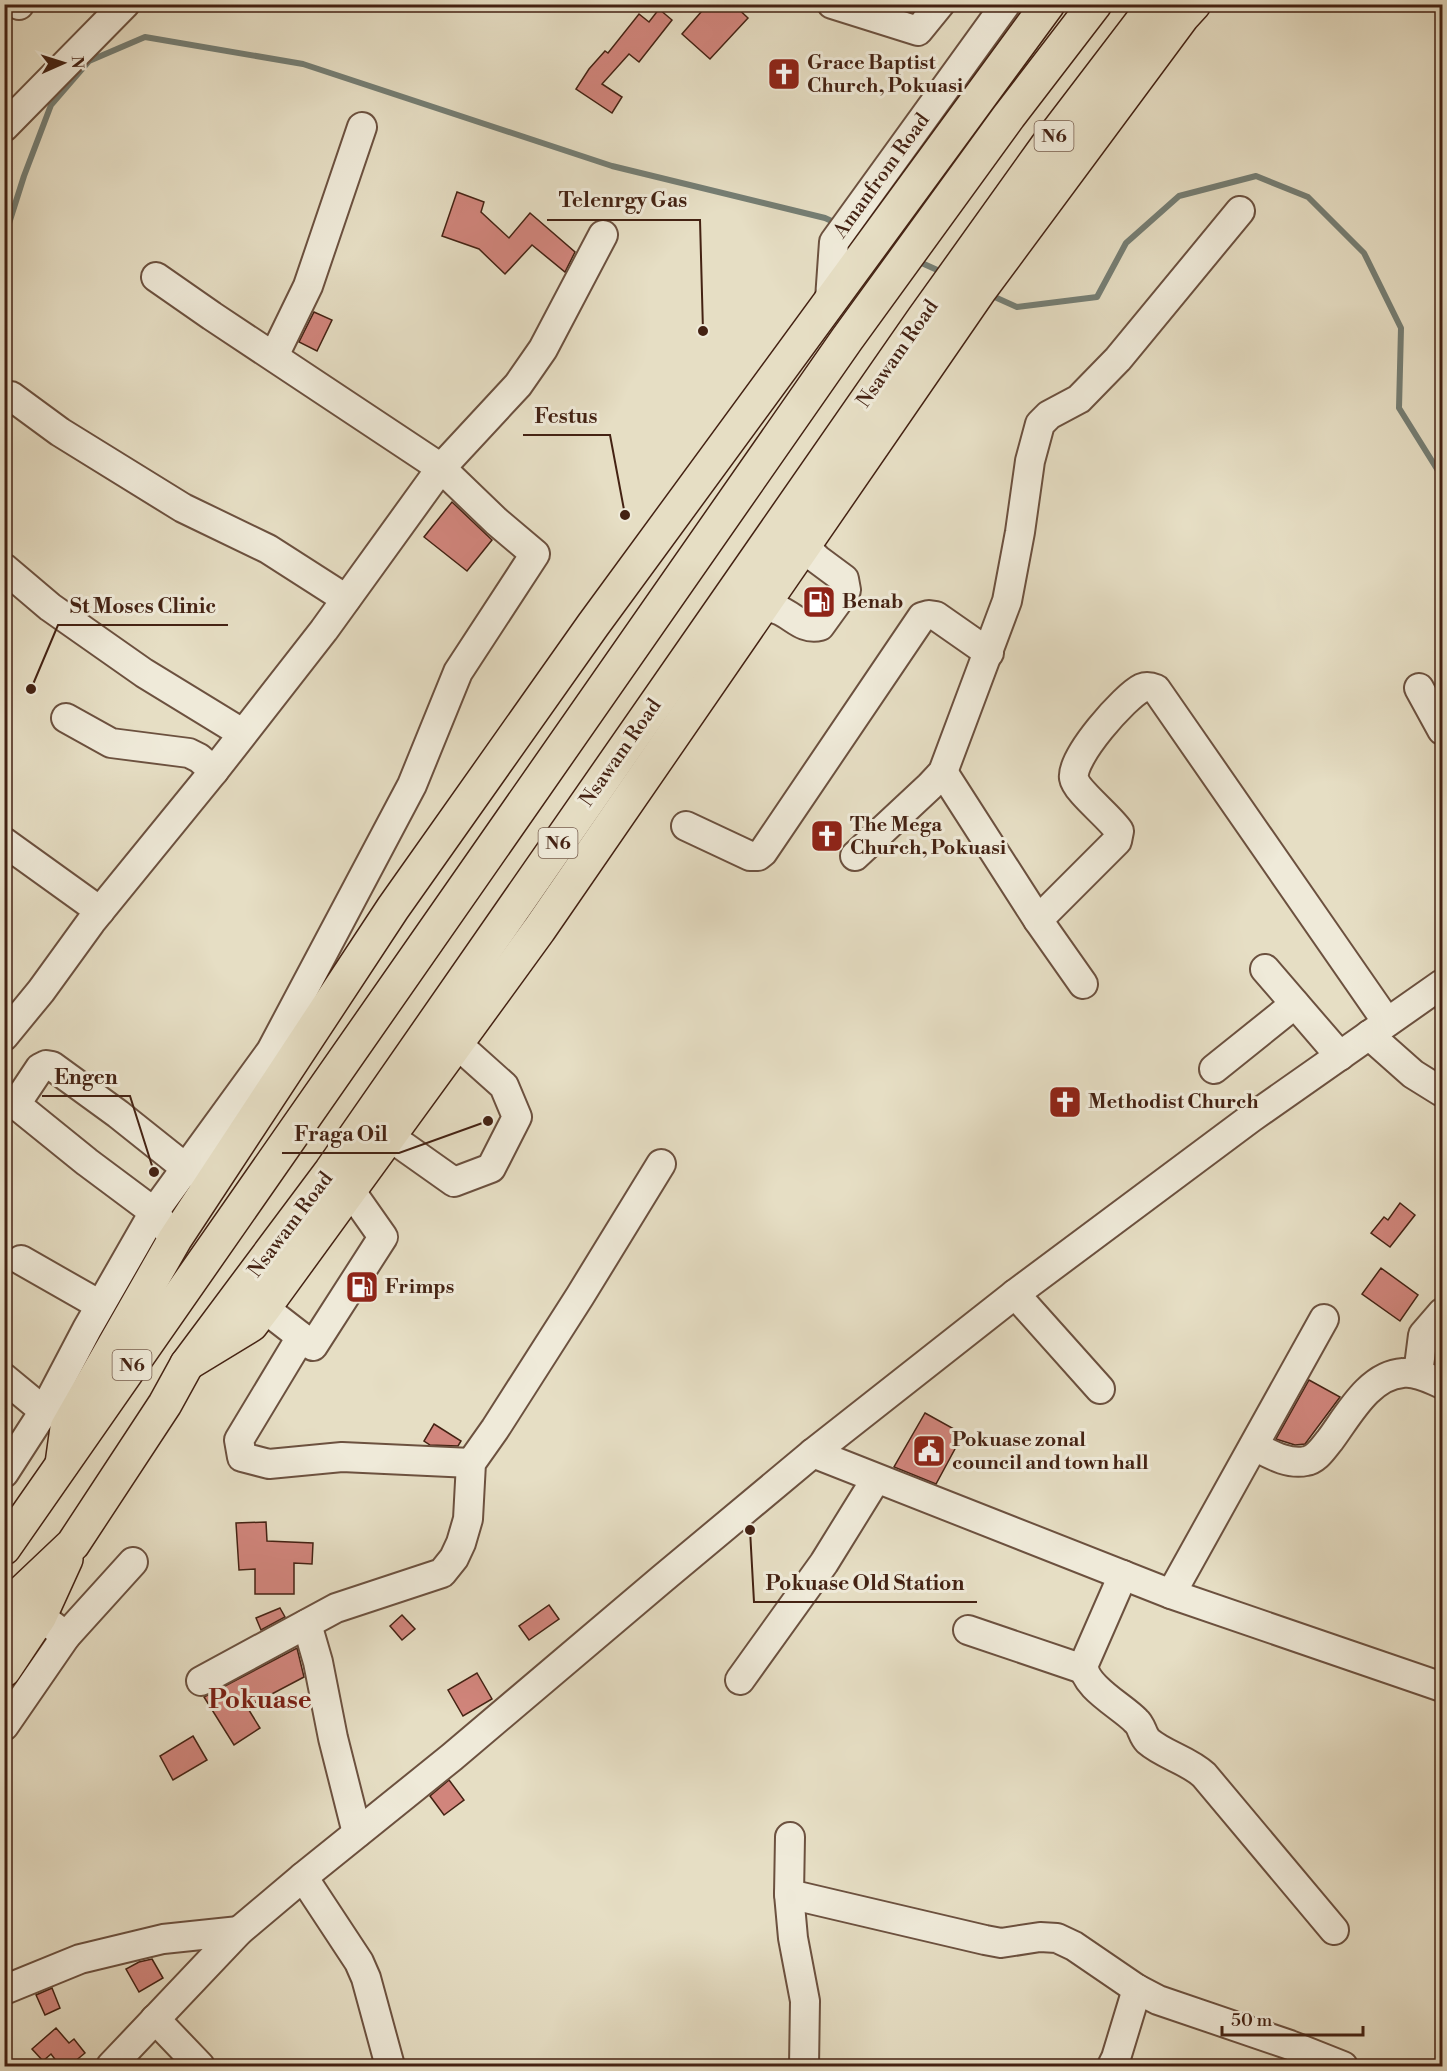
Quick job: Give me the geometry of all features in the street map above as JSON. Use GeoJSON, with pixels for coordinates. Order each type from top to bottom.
{"type":"FeatureCollection","features":[{"type":"Feature","properties":{"kind":"main road"},"geometry":{"type":"LineString","coordinates":[[62,1464],[67,1428],[175,1239],[201,1175],[249,1127],[393,908],[593,625],[830,299],[858,264],[880,205],[1048,4]]}},
{"type":"Feature","properties":{"kind":"main road","name":"N6"},"geometry":{"type":"LineString","coordinates":[[10,1527],[62,1464],[884,288],[1009,116],[1095,4]]}},
{"type":"Feature","properties":{"kind":"main road","name":"Nsawam Road"},"geometry":{"type":"LineString","coordinates":[[4,1617],[17,1597],[74,1544],[165,1404],[187,1364],[331,1171],[470,969],[936,327],[968,281],[1046,147],[1155,4]]}},
{"type":"Feature","properties":{"kind":"main road"},"geometry":{"type":"LineString","coordinates":[[968,281],[1194,4]]}},
{"type":"Feature","properties":{"kind":"main road"},"geometry":{"type":"LineString","coordinates":[[187,1364],[251,1325],[539,930],[803,544],[936,327]]}},
{"type":"Feature","properties":{"kind":"main road"},"geometry":{"type":"LineString","coordinates":[[236,1216],[249,1127]]}},
{"type":"Feature","properties":{"kind":"main road"},"geometry":{"type":"LineString","coordinates":[[4,1670],[40,1616],[74,1544]]}},
{"type":"Feature","properties":{"kind":"street"},"geometry":{"type":"LineString","coordinates":[[4,128],[125,4]]}},
{"type":"Feature","properties":{"kind":"street"},"geometry":{"type":"LineString","coordinates":[[832,4],[918,31],[940,4]]}},
{"type":"Feature","properties":{"kind":"street","name":"Amanfrom Road"},"geometry":{"type":"LineString","coordinates":[[830,299],[834,242],[880,205],[1006,4]]}},
{"type":"Feature","properties":{"kind":"street"},"geometry":{"type":"LineString","coordinates":[[274,356],[308,286],[362,127]]}},
{"type":"Feature","properties":{"kind":"street"},"geometry":{"type":"LineString","coordinates":[[855,856],[943,772],[1007,601],[1030,461],[1040,424],[1049,416],[1079,399],[1118,359],[1240,212]]}},
{"type":"Feature","properties":{"kind":"street"},"geometry":{"type":"LineString","coordinates":[[4,1036],[41,991],[100,911],[214,771],[346,599],[441,468],[518,385],[543,349],[603,235]]}},
{"type":"Feature","properties":{"kind":"street"},"geometry":{"type":"LineString","coordinates":[[4,1473],[45,1411],[100,1305],[154,1212],[201,1175],[271,1051],[412,785],[458,672],[535,554],[441,468],[156,277]]}},
{"type":"Feature","properties":{"kind":"street"},"geometry":{"type":"LineString","coordinates":[[11,396],[60,432],[183,508],[268,549],[346,599]]}},
{"type":"Feature","properties":{"kind":"street"},"geometry":{"type":"LineString","coordinates":[[762,605],[780,611],[807,627],[814,628],[820,626],[846,591],[844,579],[817,559],[803,544]]}},
{"type":"Feature","properties":{"kind":"street"},"geometry":{"type":"LineString","coordinates":[[4,568],[50,607],[144,673],[242,733]]}},
{"type":"Feature","properties":{"kind":"street"},"geometry":{"type":"LineString","coordinates":[[686,826],[750,856],[758,856],[763,852],[922,617],[936,616],[989,653]]}},
{"type":"Feature","properties":{"kind":"street"},"geometry":{"type":"LineString","coordinates":[[1038,920],[1117,841],[1119,831],[1077,785],[1074,774],[1083,749],[1118,709],[1141,688],[1152,687],[1156,689],[1378,1028],[1413,1074],[1443,1092]]}},
{"type":"Feature","properties":{"kind":"street"},"geometry":{"type":"LineString","coordinates":[[1419,688],[1443,730]]}},
{"type":"Feature","properties":{"kind":"street"},"geometry":{"type":"LineString","coordinates":[[66,718],[111,743],[189,753],[214,771]]}},
{"type":"Feature","properties":{"kind":"street"},"geometry":{"type":"LineString","coordinates":[[943,772],[1038,920],[1083,984]]}},
{"type":"Feature","properties":{"kind":"street"},"geometry":{"type":"LineString","coordinates":[[4,842],[100,911]]}},
{"type":"Feature","properties":{"kind":"street"},"geometry":{"type":"LineString","coordinates":[[1265,969],[1340,1056]]}},
{"type":"Feature","properties":{"kind":"street"},"geometry":{"type":"LineString","coordinates":[[111,2067],[239,1931],[303,1876],[493,1724],[813,1453],[1015,1294],[1251,1118],[1443,984]]}},
{"type":"Feature","properties":{"kind":"street"},"geometry":{"type":"LineString","coordinates":[[1214,1069],[1295,1004]]}},
{"type":"Feature","properties":{"kind":"street"},"geometry":{"type":"LineString","coordinates":[[389,1136],[454,1182],[491,1168],[518,1117],[504,1086],[456,1044]]}},
{"type":"Feature","properties":{"kind":"street"},"geometry":{"type":"LineString","coordinates":[[175,1239],[154,1212],[87,1162],[20,1107],[20,1098],[40,1068],[46,1065],[52,1066],[201,1175]]}},
{"type":"Feature","properties":{"kind":"street"},"geometry":{"type":"LineString","coordinates":[[201,1681],[336,1608],[442,1573],[454,1558],[468,1519],[471,1463],[580,1296],[661,1164]]}},
{"type":"Feature","properties":{"kind":"street"},"geometry":{"type":"LineString","coordinates":[[264,1308],[313,1346],[383,1237],[350,1190]]}},
{"type":"Feature","properties":{"kind":"street"},"geometry":{"type":"LineString","coordinates":[[21,1260],[100,1305]]}},
{"type":"Feature","properties":{"kind":"street"},"geometry":{"type":"LineString","coordinates":[[1015,1294],[1100,1389]]}},
{"type":"Feature","properties":{"kind":"street"},"geometry":{"type":"LineString","coordinates":[[1254,1446],[1281,1459],[1294,1462],[1310,1461],[1323,1449],[1370,1389],[1383,1378],[1402,1372],[1430,1379],[1423,1335],[1443,1313]]}},
{"type":"Feature","properties":{"kind":"street"},"geometry":{"type":"LineString","coordinates":[[1171,1594],[1324,1319]]}},
{"type":"Feature","properties":{"kind":"street"},"geometry":{"type":"LineString","coordinates":[[301,1337],[239,1440],[243,1458],[268,1464],[342,1457],[471,1463]]}},
{"type":"Feature","properties":{"kind":"street"},"geometry":{"type":"LineString","coordinates":[[4,1378],[45,1411]]}},
{"type":"Feature","properties":{"kind":"street"},"geometry":{"type":"LineString","coordinates":[[813,1453],[1171,1594],[1443,1687]]}},
{"type":"Feature","properties":{"kind":"street"},"geometry":{"type":"LineString","coordinates":[[740,1680],[824,1563],[876,1479]]}},
{"type":"Feature","properties":{"kind":"street"},"geometry":{"type":"LineString","coordinates":[[4,1726],[66,1636],[133,1562]]}},
{"type":"Feature","properties":{"kind":"street"},"geometry":{"type":"LineString","coordinates":[[1123,1575],[1084,1664],[1083,1669],[1088,1680],[1138,1722],[1148,1740],[1204,1775],[1334,1930]]}},
{"type":"Feature","properties":{"kind":"street"},"geometry":{"type":"LineString","coordinates":[[40,1616],[66,1636]]}},
{"type":"Feature","properties":{"kind":"street"},"geometry":{"type":"LineString","coordinates":[[307,1624],[318,1662],[333,1738],[357,1833]]}},
{"type":"Feature","properties":{"kind":"street"},"geometry":{"type":"LineString","coordinates":[[968,1630],[1083,1669]]}},
{"type":"Feature","properties":{"kind":"street"},"geometry":{"type":"LineString","coordinates":[[790,1837],[789,1894],[793,1938],[806,2001],[804,2067]]}},
{"type":"Feature","properties":{"kind":"street"},"geometry":{"type":"LineString","coordinates":[[303,1876],[359,1962],[366,1978],[390,2067]]}},
{"type":"Feature","properties":{"kind":"street"},"geometry":{"type":"LineString","coordinates":[[789,1894],[1001,1943],[1040,1937],[1057,1938],[1074,1946],[1137,1989],[1158,2000],[1290,2045],[1343,2067]]}},
{"type":"Feature","properties":{"kind":"street"},"geometry":{"type":"LineString","coordinates":[[4,1990],[80,1959],[163,1939],[239,1931]]}},
{"type":"Feature","properties":{"kind":"street"},"geometry":{"type":"LineString","coordinates":[[1112,2067],[1137,1989]]}},
{"type":"Feature","properties":{"kind":"street"},"geometry":{"type":"LineString","coordinates":[[155,2019],[200,2067]]}},
{"type":"Feature","properties":{"kind":"building"},"geometry":{"type":"Polygon","coordinates":[[[708,4],[733,4],[748,18],[710,59],[682,34],[708,4]]]}},
{"type":"Feature","properties":{"kind":"building"},"geometry":{"type":"Polygon","coordinates":[[[659,9],[672,20],[639,62],[629,54],[602,84],[622,97],[612,113],[576,89],[589,69],[605,51],[608,53],[639,14],[649,22],[659,9]]]}},
{"type":"Feature","properties":{"kind":"building"},"geometry":{"type":"Polygon","coordinates":[[[457,192],[484,202],[481,212],[509,238],[530,213],[575,252],[565,272],[532,245],[505,274],[479,249],[442,236],[457,192]]]}},
{"type":"Feature","properties":{"kind":"building"},"geometry":{"type":"Polygon","coordinates":[[[314,312],[332,320],[317,351],[299,342],[314,312]]]}},
{"type":"Feature","properties":{"kind":"building"},"geometry":{"type":"Polygon","coordinates":[[[452,502],[492,540],[467,571],[424,537],[452,502]]]}},
{"type":"Feature","properties":{"kind":"building"},"geometry":{"type":"Polygon","coordinates":[[[1400,1203],[1415,1215],[1390,1247],[1371,1233],[1384,1217],[1388,1220],[1400,1203]]]}},
{"type":"Feature","properties":{"kind":"building"},"geometry":{"type":"Polygon","coordinates":[[[1381,1268],[1418,1295],[1400,1321],[1362,1294],[1381,1268]]]}},
{"type":"Feature","properties":{"kind":"building"},"geometry":{"type":"Polygon","coordinates":[[[1309,1380],[1340,1397],[1305,1444],[1295,1445],[1276,1439],[1309,1380]]]}},
{"type":"Feature","properties":{"kind":"building","name":"Pokuase zonal council and town hall"},"geometry":{"type":"Polygon","coordinates":[[[925,1413],[963,1434],[936,1484],[894,1467],[925,1413]]]}},
{"type":"Feature","properties":{"kind":"building"},"geometry":{"type":"Polygon","coordinates":[[[434,1424],[461,1441],[458,1446],[430,1445],[424,1441],[434,1424]]]}},
{"type":"Feature","properties":{"kind":"building"},"geometry":{"type":"Polygon","coordinates":[[[266,1522],[267,1541],[313,1543],[312,1564],[294,1563],[294,1594],[255,1594],[255,1569],[239,1570],[236,1523],[266,1522]]]}},
{"type":"Feature","properties":{"kind":"building"},"geometry":{"type":"Polygon","coordinates":[[[549,1605],[559,1619],[529,1640],[519,1626],[549,1605]]]}},
{"type":"Feature","properties":{"kind":"building"},"geometry":{"type":"Polygon","coordinates":[[[280,1608],[285,1617],[261,1630],[256,1618],[280,1608]]]}},
{"type":"Feature","properties":{"kind":"building"},"geometry":{"type":"Polygon","coordinates":[[[402,1615],[415,1629],[402,1640],[390,1626],[402,1615]]]}},
{"type":"Feature","properties":{"kind":"building"},"geometry":{"type":"Polygon","coordinates":[[[297,1648],[304,1677],[247,1707],[260,1728],[234,1745],[204,1697],[297,1648]]]}},
{"type":"Feature","properties":{"kind":"building"},"geometry":{"type":"Polygon","coordinates":[[[477,1673],[492,1699],[463,1716],[448,1690],[477,1673]]]}},
{"type":"Feature","properties":{"kind":"building"},"geometry":{"type":"Polygon","coordinates":[[[193,1736],[207,1760],[173,1780],[160,1756],[193,1736]]]}},
{"type":"Feature","properties":{"kind":"building"},"geometry":{"type":"Polygon","coordinates":[[[449,1780],[464,1800],[444,1815],[430,1796],[449,1780]]]}},
{"type":"Feature","properties":{"kind":"building"},"geometry":{"type":"Polygon","coordinates":[[[152,1959],[163,1978],[139,1992],[126,1969],[139,1962],[152,1959]]]}},
{"type":"Feature","properties":{"kind":"building"},"geometry":{"type":"Polygon","coordinates":[[[52,1988],[60,2008],[45,2015],[36,1995],[52,1988]]]}},
{"type":"Feature","properties":{"kind":"building"},"geometry":{"type":"Polygon","coordinates":[[[56,2028],[69,2043],[74,2039],[85,2053],[68,2067],[61,2067],[51,2054],[43,2061],[32,2049],[56,2028]]]}},
{"type":"Feature","properties":{"kind":"waterway"},"geometry":{"type":"LineString","coordinates":[[4,239],[24,176],[51,105],[89,61],[145,37],[303,64],[612,166],[825,218],[838,224]]}},
{"type":"Feature","properties":{"kind":"waterway"},"geometry":{"type":"LineString","coordinates":[[988,294],[1017,307],[1097,297],[1126,243],[1179,196],[1256,176],[1308,197],[1364,253],[1401,328],[1399,408],[1442,477]]}},
{"type":"Feature","properties":{"kind":"waterway"},"geometry":{"type":"LineString","coordinates":[[915,260],[944,273]]}},
{"type":"Feature","properties":{"kind":"place","name":"Grace Baptist Church, Pokuasi"},"geometry":{"type":"Point","coordinates":[784,74]}},
{"type":"Feature","properties":{"kind":"place","name":"Telenrgy Gas"},"geometry":{"type":"Point","coordinates":[703,331]}},
{"type":"Feature","properties":{"kind":"place","name":"Festus"},"geometry":{"type":"Point","coordinates":[625,515]}},
{"type":"Feature","properties":{"kind":"place","name":"Benab"},"geometry":{"type":"Point","coordinates":[819,602]}},
{"type":"Feature","properties":{"kind":"place","name":"St Moses Clinic"},"geometry":{"type":"Point","coordinates":[31,689]}},
{"type":"Feature","properties":{"kind":"place","name":"The Mega Church, Pokuasi"},"geometry":{"type":"Point","coordinates":[827,836]}},
{"type":"Feature","properties":{"kind":"place","name":"Methodist Church"},"geometry":{"type":"Point","coordinates":[1065,1102]}},
{"type":"Feature","properties":{"kind":"place","name":"Fraga Oil"},"geometry":{"type":"Point","coordinates":[488,1121]}},
{"type":"Feature","properties":{"kind":"place","name":"Engen"},"geometry":{"type":"Point","coordinates":[154,1172]}},
{"type":"Feature","properties":{"kind":"place","name":"Frimps"},"geometry":{"type":"Point","coordinates":[362,1287]}},
{"type":"Feature","properties":{"kind":"place","name":"Pokuase zonal council and town hall"},"geometry":{"type":"Point","coordinates":[929,1451]}},
{"type":"Feature","properties":{"kind":"place","name":"Pokuase Old Station"},"geometry":{"type":"Point","coordinates":[750,1530]}},
{"type":"Feature","properties":{"kind":"district","name":"Pokuase"},"geometry":{"type":"Point","coordinates":[260,1700]}}]}
